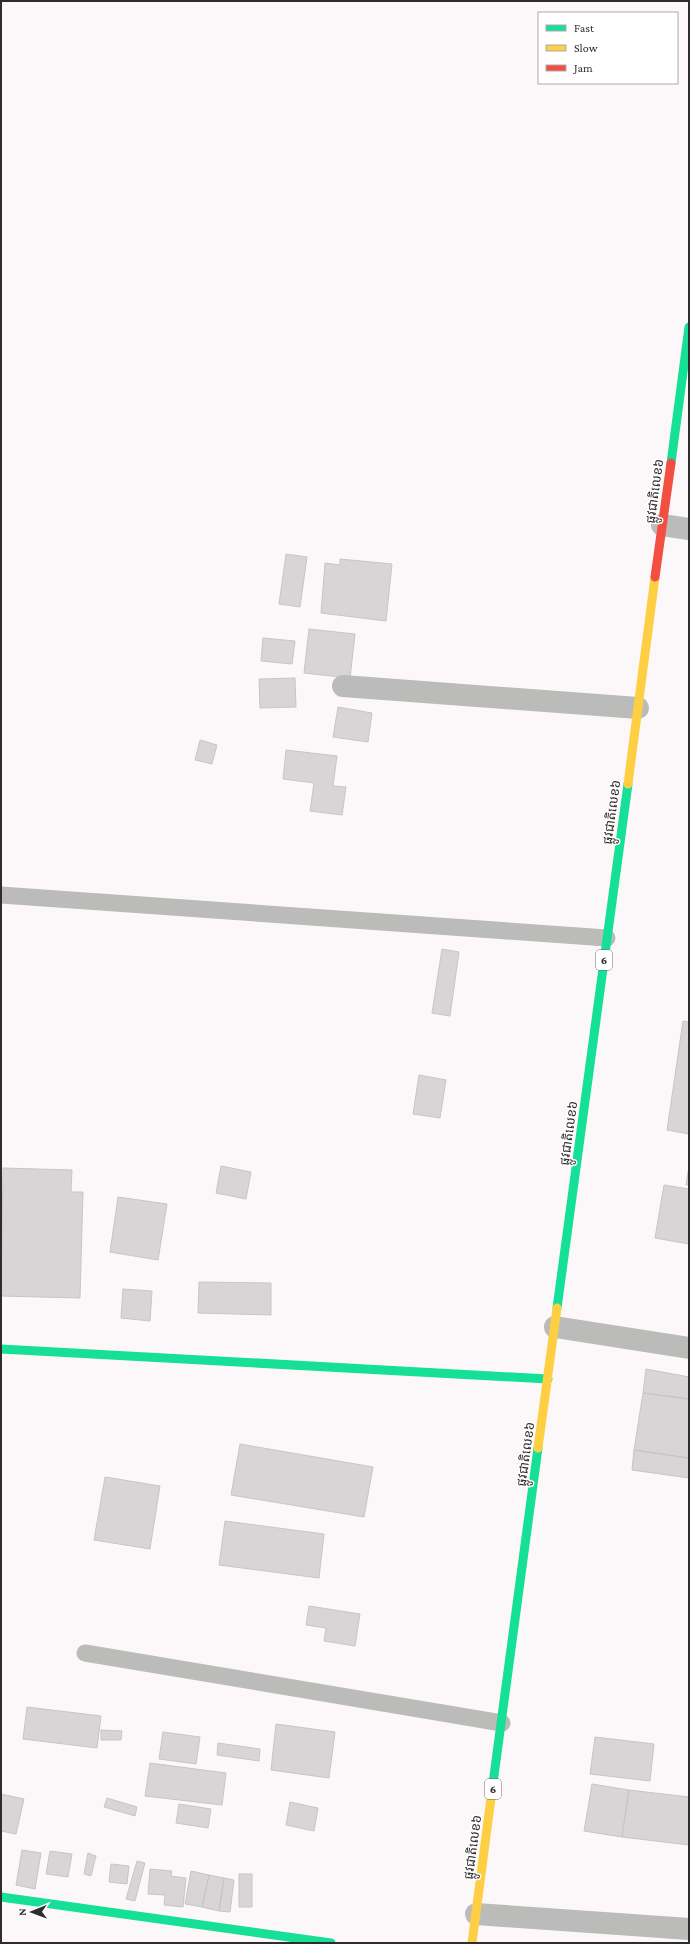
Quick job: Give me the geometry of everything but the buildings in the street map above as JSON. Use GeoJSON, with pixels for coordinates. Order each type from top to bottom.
{"type":"FeatureCollection","features":[{"type":"Feature","properties":{"kind":"main road","name":"ផ្លូវជាតិលេខ៦"},"geometry":{"type":"LineString","coordinates":[[472,1943],[689,327]]}},
{"type":"Feature","properties":{"kind":"main road"},"geometry":{"type":"LineString","coordinates":[[1,1349],[548,1379]]}},
{"type":"Feature","properties":{"kind":"main road"},"geometry":{"type":"LineString","coordinates":[[1,1897],[331,1943]]}},
{"type":"Feature","properties":{"kind":"street"},"geometry":{"type":"LineString","coordinates":[[662,526],[689,529]]}},
{"type":"Feature","properties":{"kind":"street"},"geometry":{"type":"LineString","coordinates":[[343,686],[638,708]]}},
{"type":"Feature","properties":{"kind":"street"},"geometry":{"type":"LineString","coordinates":[[555,1327],[689,1348]]}},
{"type":"Feature","properties":{"kind":"street"},"geometry":{"type":"LineString","coordinates":[[476,1914],[689,1929]]}},
{"type":"Feature","properties":{"kind":"lane"},"geometry":{"type":"LineString","coordinates":[[1,895],[607,938]]}},
{"type":"Feature","properties":{"kind":"lane"},"geometry":{"type":"LineString","coordinates":[[85,1653],[502,1723]]}},
{"type":"Feature","properties":{"kind":"traffic: fast"},"geometry":{"type":"LineString","coordinates":[[671,463],[689,327]]}},
{"type":"Feature","properties":{"kind":"traffic: fast"},"geometry":{"type":"LineString","coordinates":[[557,1308],[628,784]]}},
{"type":"Feature","properties":{"kind":"traffic: fast"},"geometry":{"type":"LineString","coordinates":[[1,1349],[548,1379]]}},
{"type":"Feature","properties":{"kind":"traffic: fast"},"geometry":{"type":"LineString","coordinates":[[491,1798],[538,1448]]}},
{"type":"Feature","properties":{"kind":"traffic: fast"},"geometry":{"type":"LineString","coordinates":[[1,1897],[331,1943]]}},
{"type":"Feature","properties":{"kind":"traffic: slow"},"geometry":{"type":"LineString","coordinates":[[628,784],[655,577]]}},
{"type":"Feature","properties":{"kind":"traffic: slow"},"geometry":{"type":"LineString","coordinates":[[538,1448],[557,1308]]}},
{"type":"Feature","properties":{"kind":"traffic: slow"},"geometry":{"type":"LineString","coordinates":[[472,1943],[491,1798]]}},
{"type":"Feature","properties":{"kind":"traffic: jam"},"geometry":{"type":"LineString","coordinates":[[655,577],[671,463]]}}]}
